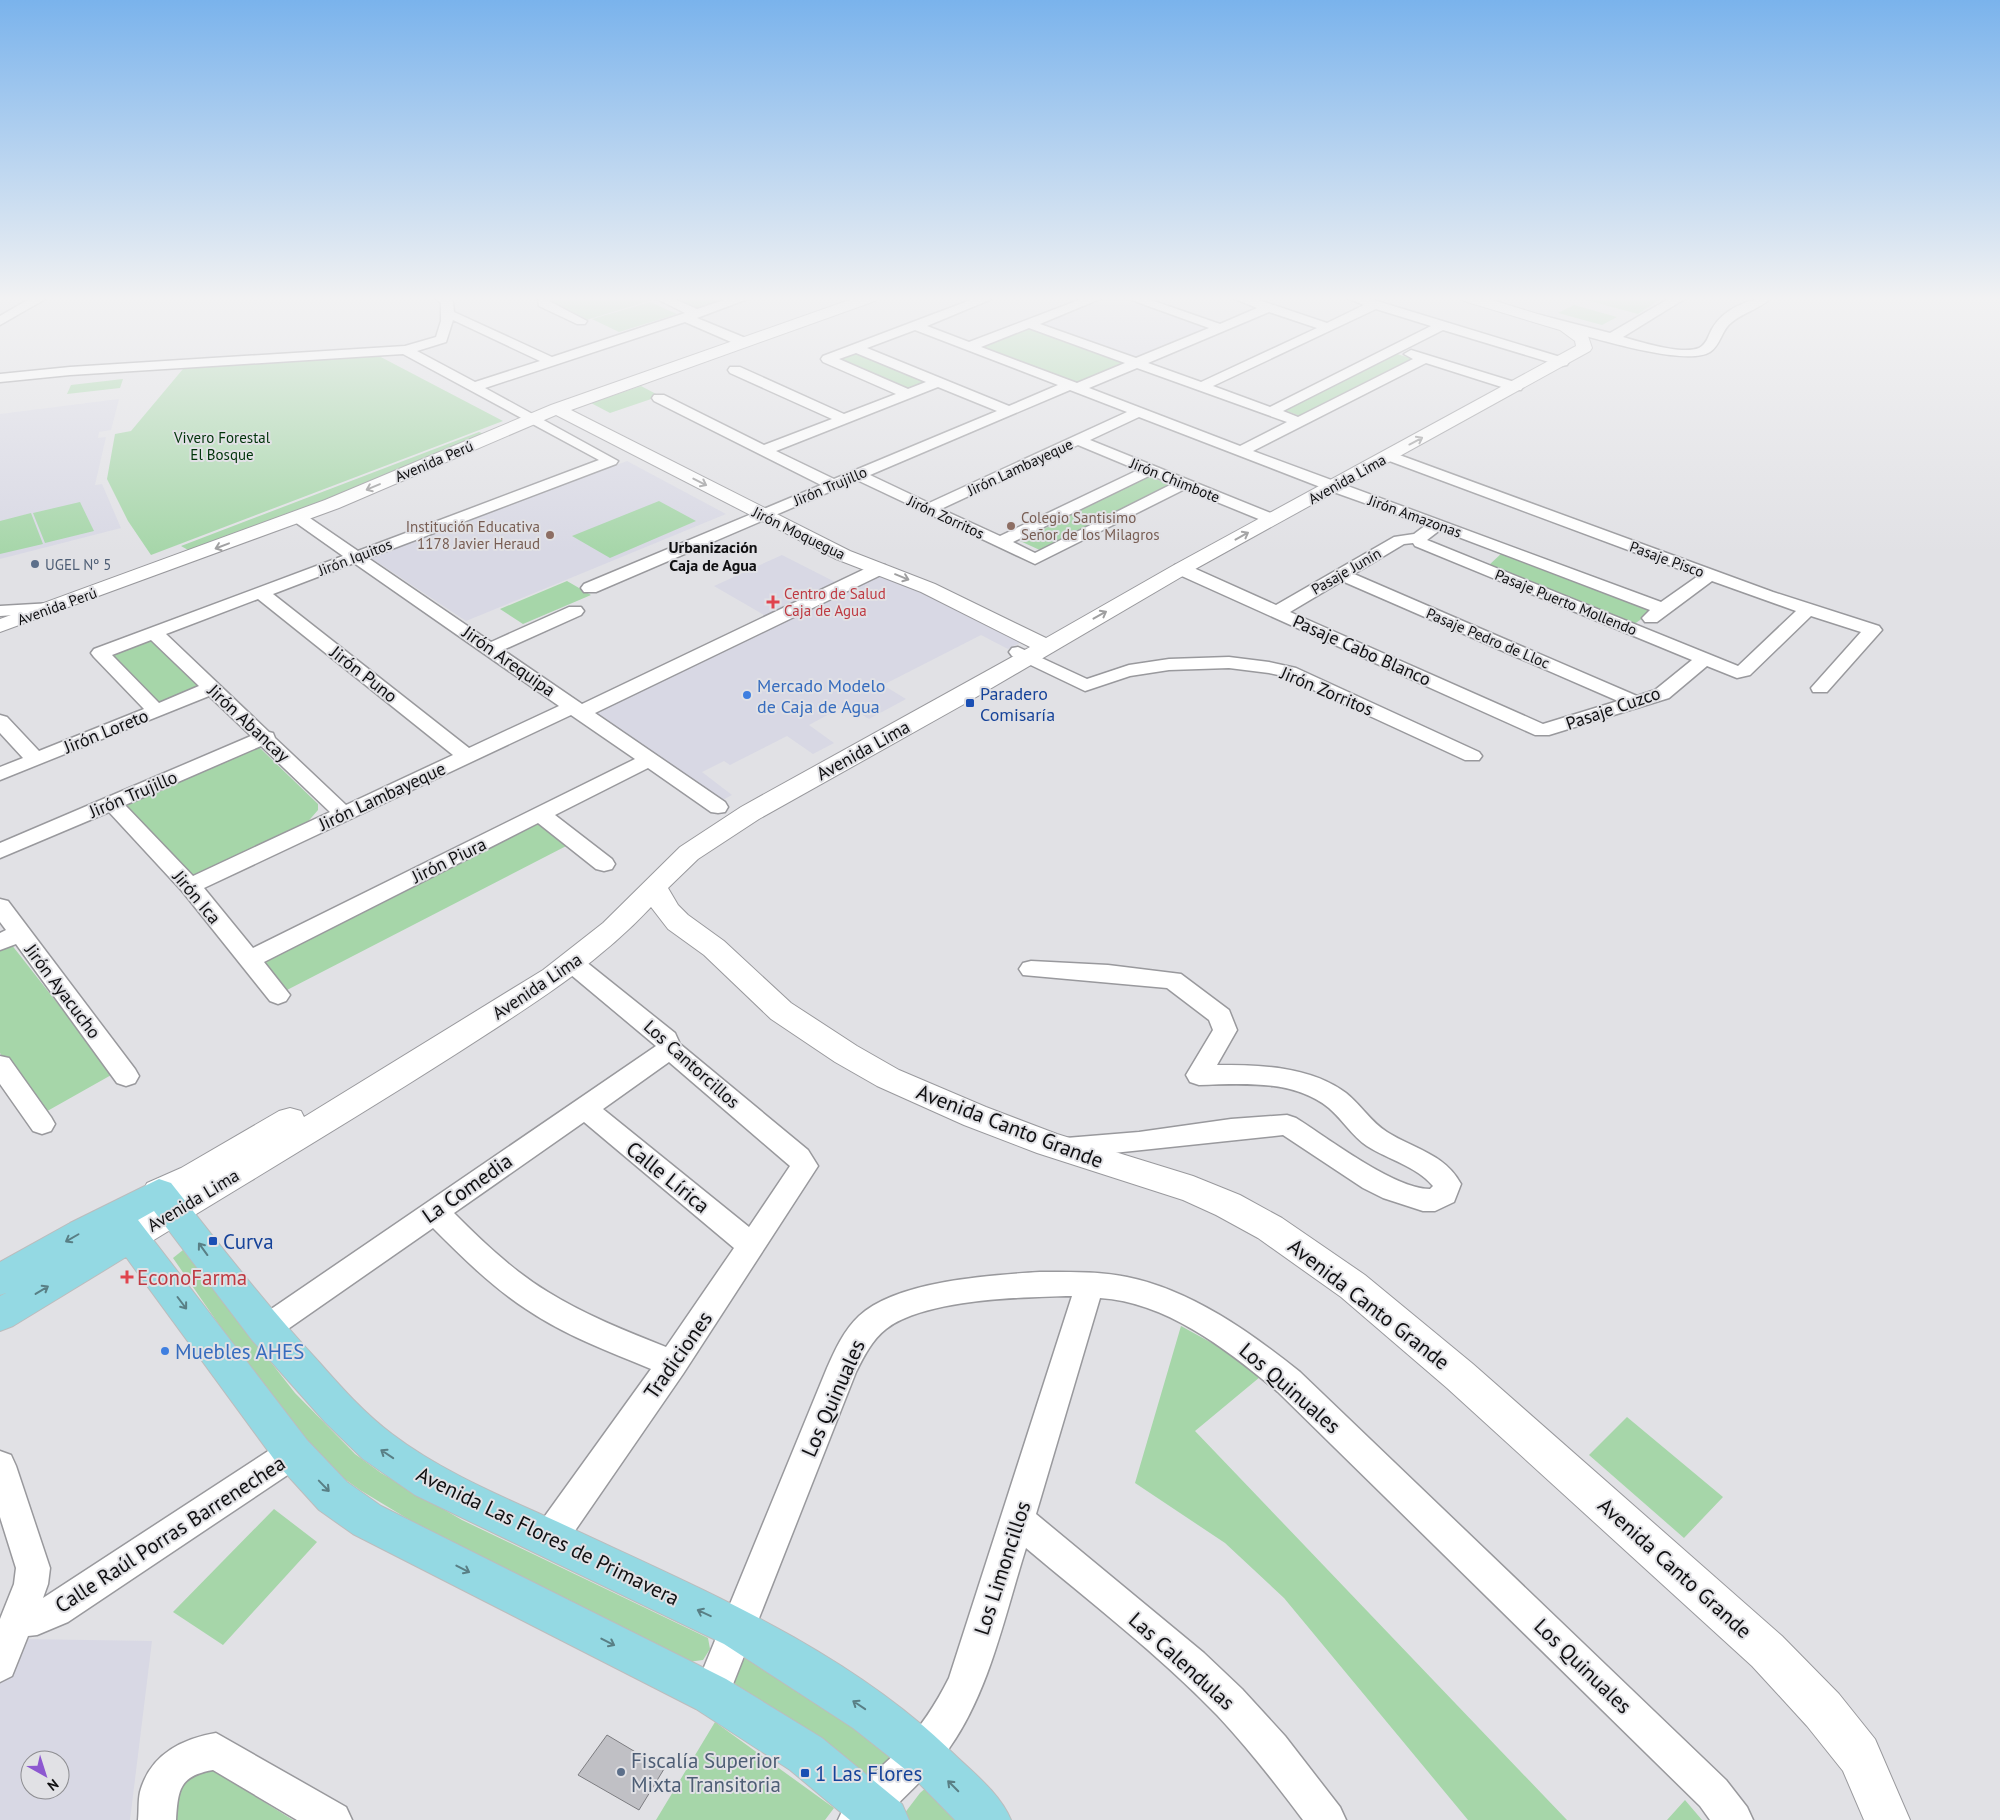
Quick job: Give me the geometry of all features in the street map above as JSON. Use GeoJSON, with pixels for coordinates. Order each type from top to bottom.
{"type":"FeatureCollection","features":[{"type":"Feature","properties":{"kind":"main road","name":"Avenida Perú"},"geometry":{"type":"LineString","coordinates":[[0,626],[298,517],[544,414],[630,383]]}},
{"type":"Feature","properties":{"kind":"main road","name":"Avenida Lima"},"geometry":{"type":"LineString","coordinates":[[0,1280],[124,1226],[423,1061],[572,963],[650,870],[702,829],[744,803],[1037,648],[1523,383]]}},
{"type":"Feature","properties":{"kind":"main road","name":"Jirón Moquegua"},"geometry":{"type":"LineString","coordinates":[[544,414],[754,518],[928,588],[1037,648]]}},
{"type":"Feature","properties":{"kind":"main road","name":"Avenida Lima"},"geometry":{"type":"LineString","coordinates":[[167,1202],[202,1172],[480,1009],[603,927],[654,888],[690,853],[750,813],[1037,648]]}},
{"type":"Feature","properties":{"kind":"main road","name":"Avenida Canto Grande"},"geometry":{"type":"LineString","coordinates":[[654,888],[667,911],[678,922],[714,948],[781,1011],[846,1054],[888,1078],[934,1100],[1063,1148],[1192,1190],[1228,1205],[1270,1228],[1354,1286],[1516,1426],[1767,1651],[1823,1710],[1859,1755],[1887,1820]]}},
{"type":"Feature","properties":{"kind":"main road"},"geometry":{"type":"LineString","coordinates":[[603,927],[678,922]]}},
{"type":"Feature","properties":{"kind":"main road","name":"Avenida Las Flores de Primavera"},"geometry":{"type":"LineString","coordinates":[[167,1202],[265,1329],[338,1410],[377,1446],[429,1482],[739,1629],[869,1712],[922,1754],[988,1820]]}},
{"type":"Feature","properties":{"kind":"main road","name":"Avenida Lima"},"geometry":{"type":"LineString","coordinates":[[0,1315],[124,1226]]}},
{"type":"Feature","properties":{"kind":"main road"},"geometry":{"type":"LineString","coordinates":[[124,1226],[293,1453],[333,1496],[367,1520],[711,1694],[806,1754],[871,1815]]}},
{"type":"Feature","properties":{"kind":"street"},"geometry":{"type":"LineString","coordinates":[[466,383],[544,414]]}},
{"type":"Feature","properties":{"kind":"street"},"geometry":{"type":"LineString","coordinates":[[473,387],[485,383]]}},
{"type":"Feature","properties":{"kind":"street"},"geometry":{"type":"LineString","coordinates":[[764,383],[844,419]]}},
{"type":"Feature","properties":{"kind":"street"},"geometry":{"type":"LineString","coordinates":[[883,383],[908,394]]}},
{"type":"Feature","properties":{"kind":"street"},"geometry":{"type":"LineString","coordinates":[[764,450],[936,383]]}},
{"type":"Feature","properties":{"kind":"street"},"geometry":{"type":"LineString","coordinates":[[940,383],[1008,411]]}},
{"type":"Feature","properties":{"kind":"street","name":"Jirón Amazonas"},"geometry":{"type":"LineString","coordinates":[[1064,383],[1333,487],[1457,531],[1663,609]]}},
{"type":"Feature","properties":{"kind":"street","name":"Jirón Trujillo"},"geometry":{"type":"LineString","coordinates":[[590,588],[1008,411],[1085,383]]}},
{"type":"Feature","properties":{"kind":"street"},"geometry":{"type":"LineString","coordinates":[[1190,383],[1299,422]]}},
{"type":"Feature","properties":{"kind":"street"},"geometry":{"type":"LineString","coordinates":[[1201,387],[1210,383]]}},
{"type":"Feature","properties":{"kind":"street"},"geometry":{"type":"LineString","coordinates":[[1271,412],[1328,383]]}},
{"type":"Feature","properties":{"kind":"street"},"geometry":{"type":"LineString","coordinates":[[1241,451],[1376,383]]}},
{"type":"Feature","properties":{"kind":"street"},"geometry":{"type":"LineString","coordinates":[[1503,383],[1516,387]]}},
{"type":"Feature","properties":{"kind":"street"},"geometry":{"type":"LineString","coordinates":[[659,398],[833,485]]}},
{"type":"Feature","properties":{"kind":"street","name":"Jirón Lambayeque"},"geometry":{"type":"LineString","coordinates":[[928,508],[1140,412]]}},
{"type":"Feature","properties":{"kind":"street","name":"Jirón Iquitos"},"geometry":{"type":"LineString","coordinates":[[157,711],[100,653],[611,461],[544,414]]}},
{"type":"Feature","properties":{"kind":"street","name":"Jirón Chimbote"},"geometry":{"type":"LineString","coordinates":[[1078,440],[1272,519]]}},
{"type":"Feature","properties":{"kind":"street","name":"Pasaje Pisco"},"geometry":{"type":"LineString","coordinates":[[1389,456],[1710,575],[1873,630],[1820,688]]}},
{"type":"Feature","properties":{"kind":"street"},"geometry":{"type":"LineString","coordinates":[[1000,542],[1150,470]]}},
{"type":"Feature","properties":{"kind":"street","name":"Jirón Zorritos"},"geometry":{"type":"LineString","coordinates":[[858,474],[1035,559],[1183,484]]}},
{"type":"Feature","properties":{"kind":"street","name":"Jirón Arequipa"},"geometry":{"type":"LineString","coordinates":[[298,517],[718,807]]}},
{"type":"Feature","properties":{"kind":"street"},"geometry":{"type":"LineString","coordinates":[[1418,538],[1437,525]]}},
{"type":"Feature","properties":{"kind":"street","name":"Pasaje Junín"},"geometry":{"type":"LineString","coordinates":[[1276,612],[1400,540],[1418,538]]}},
{"type":"Feature","properties":{"kind":"street","name":"Pasaje Puerto Mollendo"},"geometry":{"type":"LineString","coordinates":[[1418,538],[1425,545],[1737,672],[1743,671],[1808,609]]}},
{"type":"Feature","properties":{"kind":"street","name":"Jirón Lambayeque"},"geometry":{"type":"LineString","coordinates":[[190,886],[468,756],[578,709],[879,568]]}},
{"type":"Feature","properties":{"kind":"street","name":"Pasaje Cabo Blanco"},"geometry":{"type":"LineString","coordinates":[[1181,569],[1542,731]]}},
{"type":"Feature","properties":{"kind":"street","name":"Pasaje Pedro de Lloc"},"geometry":{"type":"LineString","coordinates":[[1340,574],[1636,702]]}},
{"type":"Feature","properties":{"kind":"street"},"geometry":{"type":"LineString","coordinates":[[1634,630],[1710,575]]}},
{"type":"Feature","properties":{"kind":"street","name":"Jirón Puno"},"geometry":{"type":"LineString","coordinates":[[261,593],[468,756]]}},
{"type":"Feature","properties":{"kind":"street"},"geometry":{"type":"LineString","coordinates":[[0,611],[52,608]]}},
{"type":"Feature","properties":{"kind":"street"},"geometry":{"type":"LineString","coordinates":[[491,649],[575,611]]}},
{"type":"Feature","properties":{"kind":"street","name":"Jirón Abancay"},"geometry":{"type":"LineString","coordinates":[[153,632],[266,737],[344,814]]}},
{"type":"Feature","properties":{"kind":"street","name":"Jirón Zorritos"},"geometry":{"type":"LineString","coordinates":[[1037,648],[1085,685],[1124,672],[1160,665],[1207,662],[1277,669],[1289,672],[1472,756]]}},
{"type":"Feature","properties":{"kind":"street","name":"Pasaje Cuzco"},"geometry":{"type":"LineString","coordinates":[[1542,731],[1662,694],[1704,659]]}},
{"type":"Feature","properties":{"kind":"street","name":"Jirón Loreto"},"geometry":{"type":"LineString","coordinates":[[0,774],[212,688]]}},
{"type":"Feature","properties":{"kind":"street"},"geometry":{"type":"LineString","coordinates":[[0,721],[36,760]]}},
{"type":"Feature","properties":{"kind":"street","name":"Jirón Trujillo"},"geometry":{"type":"LineString","coordinates":[[0,852],[266,737]]}},
{"type":"Feature","properties":{"kind":"street","name":"Jirón Piura"},"geometry":{"type":"LineString","coordinates":[[249,960],[648,760]]}},
{"type":"Feature","properties":{"kind":"street","name":"Jirón Ica"},"geometry":{"type":"LineString","coordinates":[[112,803],[190,886],[278,995]]}},
{"type":"Feature","properties":{"kind":"street"},"geometry":{"type":"LineString","coordinates":[[541,814],[604,864]]}},
{"type":"Feature","properties":{"kind":"street","name":"Jirón Ayacucho"},"geometry":{"type":"LineString","coordinates":[[0,906],[10,937],[126,1076]]}},
{"type":"Feature","properties":{"kind":"street","name":"Los Cantorcillos"},"geometry":{"type":"LineString","coordinates":[[572,963],[666,1039],[670,1049],[800,1157],[804,1161],[804,1170]]}},
{"type":"Feature","properties":{"kind":"street"},"geometry":{"type":"LineString","coordinates":[[1031,969],[1108,973],[1174,980],[1202,1000],[1220,1016],[1225,1030],[1199,1075],[1262,1075],[1304,1083],[1332,1097],[1376,1139],[1436,1170],[1447,1184],[1444,1194],[1435,1200],[1414,1198],[1373,1180],[1287,1125],[1231,1129],[1139,1142],[1063,1148]]}},
{"type":"Feature","properties":{"kind":"street","name":"La Comedia"},"geometry":{"type":"LineString","coordinates":[[265,1329],[583,1107],[670,1049]]}},
{"type":"Feature","properties":{"kind":"street"},"geometry":{"type":"LineString","coordinates":[[0,1065],[42,1124]]}},
{"type":"Feature","properties":{"kind":"street","name":"Calle Lírica"},"geometry":{"type":"LineString","coordinates":[[583,1107],[752,1246]]}},
{"type":"Feature","properties":{"kind":"street","name":"Tradiciones"},"geometry":{"type":"LineString","coordinates":[[549,1539],[672,1364],[804,1170]]}},
{"type":"Feature","properties":{"kind":"street"},"geometry":{"type":"LineString","coordinates":[[435,1211],[471,1248],[517,1287],[554,1311],[672,1364]]}},
{"type":"Feature","properties":{"kind":"street","name":"Los Limoncillos"},"geometry":{"type":"LineString","coordinates":[[871,1815],[922,1754],[946,1721],[967,1674],[1018,1520],[1090,1284]]}},
{"type":"Feature","properties":{"kind":"street","name":"Los Quinuales"},"geometry":{"type":"LineString","coordinates":[[711,1694],[739,1629],[842,1368],[860,1334],[883,1315],[918,1302],[987,1288],[1090,1284],[1128,1290],[1195,1318],[1238,1342],[1289,1382],[1706,1786],[1734,1820]]}},
{"type":"Feature","properties":{"kind":"street","name":"Calle Raúl Porras Barrenechea"},"geometry":{"type":"LineString","coordinates":[[18,1620],[37,1618],[56,1610],[293,1453]]}},
{"type":"Feature","properties":{"kind":"street","name":"Calle Raúl Porras Barrenechea"},"geometry":{"type":"LineString","coordinates":[[0,1466],[33,1568],[31,1584],[0,1664]]}},
{"type":"Feature","properties":{"kind":"street","name":"Las Calendulas"},"geometry":{"type":"LineString","coordinates":[[1018,1520],[1191,1666],[1230,1702],[1272,1749],[1327,1820]]}},
{"type":"Feature","properties":{"kind":"street"},"geometry":{"type":"LineString","coordinates":[[157,1820],[159,1791],[166,1777],[180,1764],[200,1753],[216,1751],[333,1820]]}},
{"type":"Feature","properties":{"kind":"shaded area"},"geometry":{"type":"Polygon","coordinates":[[[119,399],[111,430],[99,432],[98,438],[106,437],[95,485],[102,484],[121,528],[0,559],[0,414],[119,399]]]}},
{"type":"Feature","properties":{"kind":"shaded area","name":"Institución Educativa 1178 Javier Heraud"},"geometry":{"type":"Polygon","coordinates":[[[627,461],[726,514],[466,621],[368,556],[627,461]]]}},
{"type":"Feature","properties":{"kind":"shaded area","name":"Centro de Salud Caja de Agua"},"geometry":{"type":"Polygon","coordinates":[[[782,555],[841,585],[769,618],[714,586],[782,555]]]}},
{"type":"Feature","properties":{"kind":"shaded area","name":"Mercado Modelo de Caja de Agua"},"geometry":{"type":"Polygon","coordinates":[[[883,574],[943,600],[1021,642],[1008,649],[981,635],[883,685],[906,699],[869,719],[846,705],[809,725],[834,743],[813,754],[787,736],[730,765],[724,761],[702,772],[732,795],[719,802],[594,712],[883,574]]]}},
{"type":"Feature","properties":{"kind":"shaded area"},"geometry":{"type":"Polygon","coordinates":[[[23,1639],[152,1641],[130,1820],[0,1820],[0,1682],[23,1639]]]}},
{"type":"Feature","properties":{"kind":"green space"},"geometry":{"type":"Polygon","coordinates":[[[122,383],[120,388],[67,394],[71,385],[122,383]]]}},
{"type":"Feature","properties":{"kind":"green space","name":"Vivero Forestal El Bosque"},"geometry":{"type":"Polygon","coordinates":[[[171,383],[430,383],[503,421],[151,555],[128,521],[107,479],[115,434],[131,431],[171,383]]]}},
{"type":"Feature","properties":{"kind":"green space"},"geometry":{"type":"Polygon","coordinates":[[[887,383],[930,383],[908,392],[887,383]]]}},
{"type":"Feature","properties":{"kind":"green space"},"geometry":{"type":"Polygon","coordinates":[[[1066,383],[1086,383],[1076,387],[1066,383]]]}},
{"type":"Feature","properties":{"kind":"green space"},"geometry":{"type":"Polygon","coordinates":[[[1337,383],[1376,383],[1305,418],[1282,409],[1337,383]]]}},
{"type":"Feature","properties":{"kind":"green space"},"geometry":{"type":"Polygon","coordinates":[[[641,386],[660,396],[610,413],[591,403],[641,386]]]}},
{"type":"Feature","properties":{"kind":"green space"},"geometry":{"type":"Polygon","coordinates":[[[479,432],[484,434],[305,509],[190,551],[181,546],[479,432]]]}},
{"type":"Feature","properties":{"kind":"green space"},"geometry":{"type":"Polygon","coordinates":[[[1149,476],[1172,486],[1042,551],[1020,541],[1149,476]]]}},
{"type":"Feature","properties":{"kind":"green space"},"geometry":{"type":"Polygon","coordinates":[[[659,501],[696,521],[610,558],[572,536],[659,501]]]}},
{"type":"Feature","properties":{"kind":"green space"},"geometry":{"type":"Polygon","coordinates":[[[80,502],[94,531],[45,543],[33,513],[80,502]]]}},
{"type":"Feature","properties":{"kind":"green space"},"geometry":{"type":"Polygon","coordinates":[[[31,513],[43,544],[0,554],[0,521],[31,513]]]}},
{"type":"Feature","properties":{"kind":"green space"},"geometry":{"type":"Polygon","coordinates":[[[1504,551],[1654,610],[1633,625],[1487,567],[1504,551]]]}},
{"type":"Feature","properties":{"kind":"green space"},"geometry":{"type":"Polygon","coordinates":[[[567,581],[591,595],[523,624],[500,609],[567,581]]]}},
{"type":"Feature","properties":{"kind":"green space"},"geometry":{"type":"Polygon","coordinates":[[[152,635],[211,689],[157,710],[103,653],[152,635]]]}},
{"type":"Feature","properties":{"kind":"green space"},"geometry":{"type":"Polygon","coordinates":[[[255,747],[260,748],[318,804],[318,810],[305,825],[198,877],[190,876],[125,806],[255,747]]]}},
{"type":"Feature","properties":{"kind":"green space"},"geometry":{"type":"Polygon","coordinates":[[[540,818],[572,843],[287,990],[258,959],[540,818]]]}},
{"type":"Feature","properties":{"kind":"green space"},"geometry":{"type":"Polygon","coordinates":[[[11,944],[113,1074],[42,1114],[0,1053],[0,949],[11,944]]]}},
{"type":"Feature","properties":{"kind":"green space"},"geometry":{"type":"Polygon","coordinates":[[[183,1250],[295,1393],[355,1454],[381,1473],[462,1520],[708,1638],[710,1649],[703,1660],[688,1662],[441,1539],[360,1490],[332,1470],[275,1406],[173,1258],[183,1250]]]}},
{"type":"Feature","properties":{"kind":"green space"},"geometry":{"type":"Polygon","coordinates":[[[1181,1326],[1221,1348],[1260,1377],[1195,1431],[1567,1820],[1468,1820],[1284,1598],[1225,1543],[1135,1483],[1181,1326]]]}},
{"type":"Feature","properties":{"kind":"green space"},"geometry":{"type":"Polygon","coordinates":[[[1627,1417],[1723,1497],[1684,1538],[1589,1455],[1627,1417]]]}},
{"type":"Feature","properties":{"kind":"green space"},"geometry":{"type":"Polygon","coordinates":[[[274,1509],[317,1542],[223,1645],[173,1612],[274,1509]]]}},
{"type":"Feature","properties":{"kind":"green space"},"geometry":{"type":"Polygon","coordinates":[[[748,1655],[894,1753],[891,1763],[873,1782],[738,1688],[734,1682],[736,1674],[748,1655]]]}},
{"type":"Feature","properties":{"kind":"green space"},"geometry":{"type":"Polygon","coordinates":[[[715,1722],[834,1808],[825,1820],[656,1820],[715,1722]]]}},
{"type":"Feature","properties":{"kind":"green space"},"geometry":{"type":"Polygon","coordinates":[[[213,1770],[293,1820],[174,1820],[177,1786],[192,1773],[213,1770]]]}},
{"type":"Feature","properties":{"kind":"green space"},"geometry":{"type":"Polygon","coordinates":[[[929,1785],[969,1820],[907,1820],[904,1814],[920,1793],[929,1785]]]}},
{"type":"Feature","properties":{"kind":"green space"},"geometry":{"type":"Polygon","coordinates":[[[1685,1800],[1702,1820],[1667,1820],[1685,1800]]]}},
{"type":"Feature","properties":{"kind":"building","name":"Fiscalía Superior Mixta Transitoria"},"geometry":{"type":"Polygon","coordinates":[[[607,1735],[664,1769],[639,1810],[578,1775],[607,1735]]]}},
{"type":"Feature","properties":{"kind":"place","name":"Colegio Santisimo Señor de los Milagros"},"geometry":{"type":"Point","coordinates":[1011,526]}},
{"type":"Feature","properties":{"kind":"place","name":"Institución Educativa 1178 Javier Heraud"},"geometry":{"type":"Point","coordinates":[550,535]}},
{"type":"Feature","properties":{"kind":"place","name":"UGEL Nº 5"},"geometry":{"type":"Point","coordinates":[35,564]}},
{"type":"Feature","properties":{"kind":"place","name":"Centro de Salud Caja de Agua"},"geometry":{"type":"Point","coordinates":[773,602]}},
{"type":"Feature","properties":{"kind":"place","name":"Mercado Modelo de Caja de Agua"},"geometry":{"type":"Point","coordinates":[747,695]}},
{"type":"Feature","properties":{"kind":"place","name":"Paradero Comisaría"},"geometry":{"type":"Point","coordinates":[970,703]}},
{"type":"Feature","properties":{"kind":"place","name":"Curva"},"geometry":{"type":"Point","coordinates":[213,1241]}},
{"type":"Feature","properties":{"kind":"place","name":"EconoFarma"},"geometry":{"type":"Point","coordinates":[127,1277]}},
{"type":"Feature","properties":{"kind":"place","name":"Muebles AHES"},"geometry":{"type":"Point","coordinates":[165,1351]}},
{"type":"Feature","properties":{"kind":"place","name":"Fiscalía Superior Mixta Transitoria"},"geometry":{"type":"Point","coordinates":[621,1772]}},
{"type":"Feature","properties":{"kind":"place","name":"1 Las Flores"},"geometry":{"type":"Point","coordinates":[805,1773]}},
{"type":"Feature","properties":{"kind":"district","name":"Urbanización Caja de Agua"},"geometry":{"type":"Point","coordinates":[713,556]}}]}
